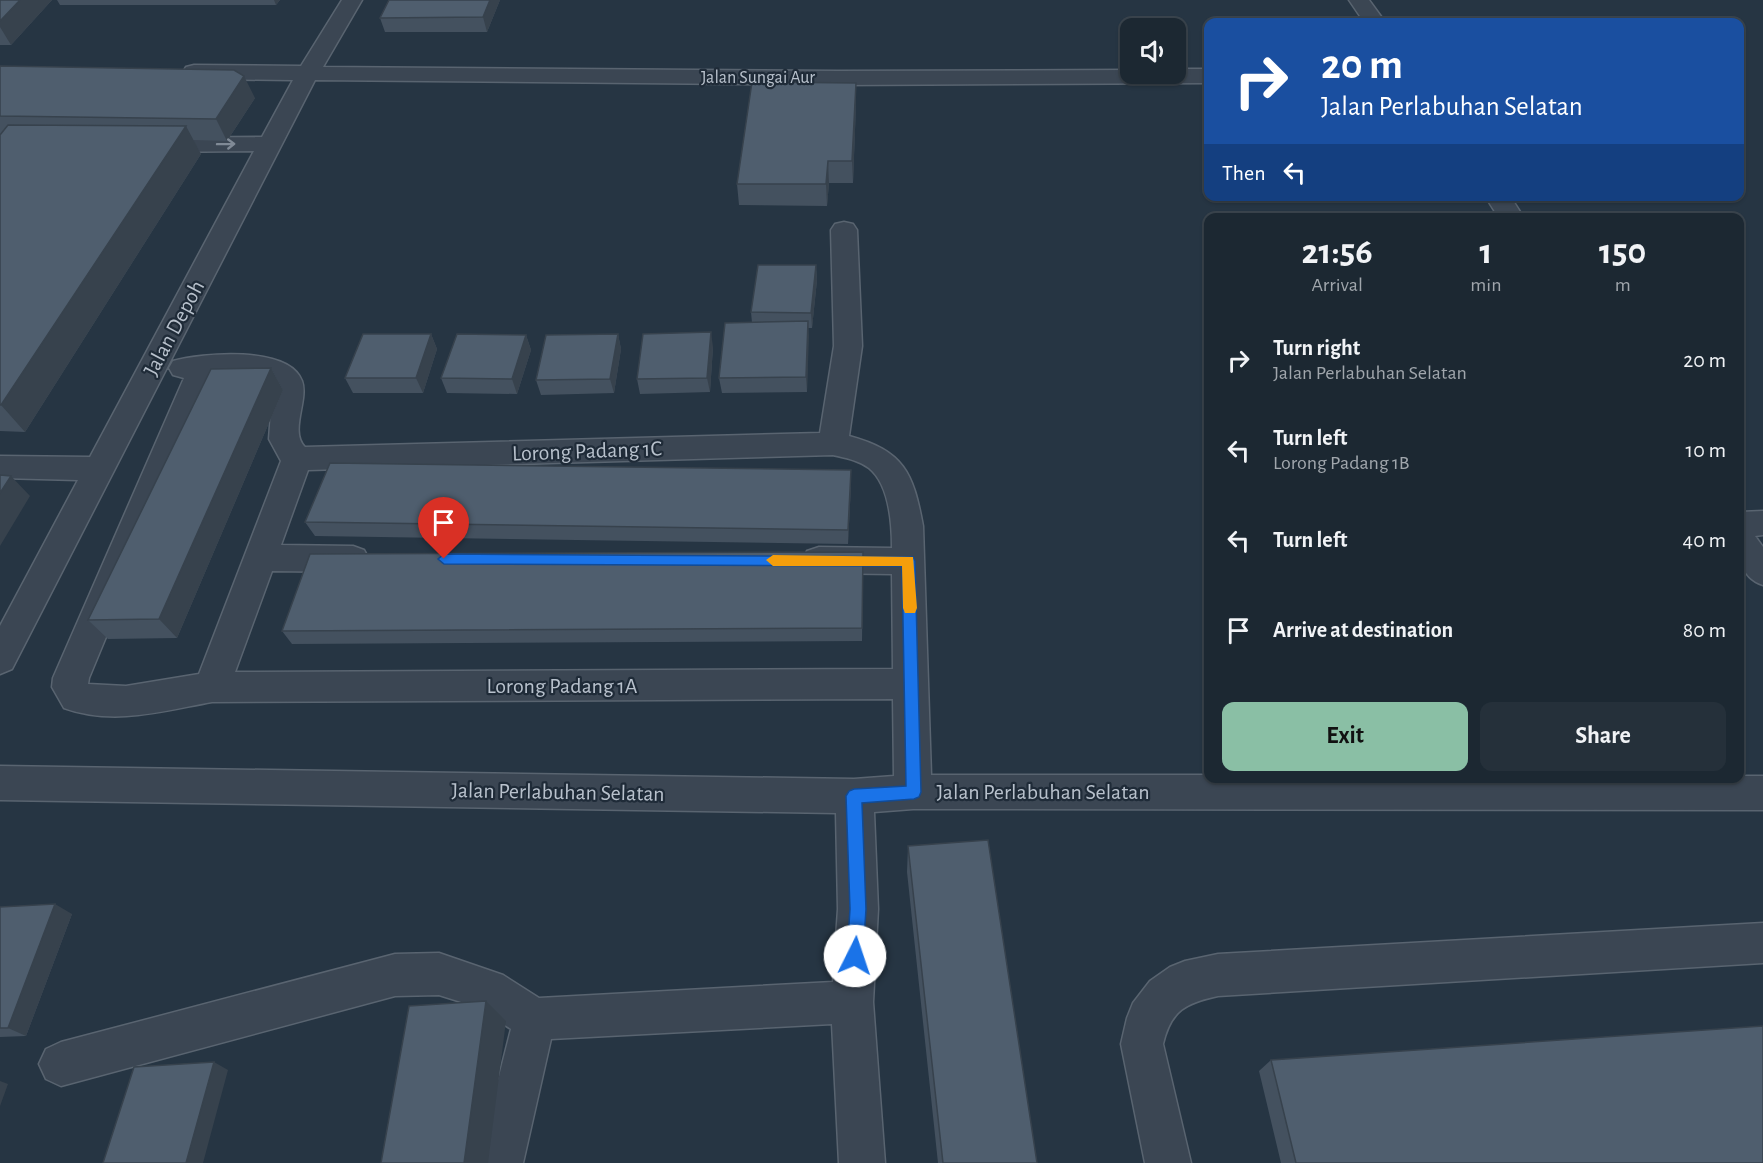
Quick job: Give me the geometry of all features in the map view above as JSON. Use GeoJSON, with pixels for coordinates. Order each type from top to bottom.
{"type":"FeatureCollection","features":[{"type":"Feature","properties":{"kind":"street","name":"Jalan Depoh"},"geometry":{"type":"LineString","coordinates":[[0,658],[307,74],[352,0]]}},
{"type":"Feature","properties":{"kind":"street"},"geometry":{"type":"LineString","coordinates":[[1359,0],[1371,18]]}},
{"type":"Feature","properties":{"kind":"street","name":"Jalan Sungai Aur"},"geometry":{"type":"LineString","coordinates":[[177,72],[838,78],[1204,76]]}},
{"type":"Feature","properties":{"kind":"street"},"geometry":{"type":"LineString","coordinates":[[129,146],[270,144]]}},
{"type":"Feature","properties":{"kind":"street"},"geometry":{"type":"LineString","coordinates":[[833,444],[848,346],[844,230]]}},
{"type":"Feature","properties":{"kind":"street"},"geometry":{"type":"LineString","coordinates":[[152,369],[251,365],[270,367],[285,376],[288,382],[284,439],[288,449],[297,459],[212,687]]}},
{"type":"Feature","properties":{"kind":"street","name":"Lorong Padang 1A"},"geometry":{"type":"LineString","coordinates":[[203,368],[71,678],[70,687],[77,697],[91,702],[102,702],[212,687],[912,684]]}},
{"type":"Feature","properties":{"kind":"street","name":"Lorong Padang 1C"},"geometry":{"type":"LineString","coordinates":[[297,459],[833,444],[856,449],[874,457],[891,469],[897,482],[910,540],[908,561]]}},
{"type":"Feature","properties":{"kind":"street"},"geometry":{"type":"LineString","coordinates":[[0,467],[100,469]]}},
{"type":"Feature","properties":{"kind":"street"},"geometry":{"type":"LineString","coordinates":[[1744,524],[1763,522]]}},
{"type":"Feature","properties":{"kind":"street"},"geometry":{"type":"LineString","coordinates":[[1744,546],[1763,572]]}},
{"type":"Feature","properties":{"kind":"street"},"geometry":{"type":"LineString","coordinates":[[259,558],[377,559]]}},
{"type":"Feature","properties":{"kind":"street"},"geometry":{"type":"LineString","coordinates":[[790,560],[908,561],[914,792]]}},
{"type":"Feature","properties":{"kind":"street","name":"Jalan Perlabuhan Selatan"},"geometry":{"type":"LineString","coordinates":[[0,783],[854,796],[914,792],[1763,793]]}},
{"type":"Feature","properties":{"kind":"street"},"geometry":{"type":"LineString","coordinates":[[854,796],[858,909],[852,1002],[862,1163]]}},
{"type":"Feature","properties":{"kind":"street"},"geometry":{"type":"LineString","coordinates":[[1168,1163],[1142,1044],[1148,1017],[1165,996],[1185,982],[1218,975],[1763,943]]}},
{"type":"Feature","properties":{"kind":"street"},"geometry":{"type":"LineString","coordinates":[[61,1064],[395,975],[439,974],[488,990],[534,1019],[852,1002]]}},
{"type":"Feature","properties":{"kind":"street"},"geometry":{"type":"LineString","coordinates":[[500,1163],[534,1019]]}},
{"type":"Feature","properties":{"kind":"building"},"geometry":{"type":"Polygon","coordinates":[[[0,0],[20,0],[0,21],[0,0]]]}},
{"type":"Feature","properties":{"kind":"building"},"geometry":{"type":"Polygon","coordinates":[[[389,0],[490,0],[483,17],[380,18],[389,0]]]}},
{"type":"Feature","properties":{"kind":"building"},"geometry":{"type":"Polygon","coordinates":[[[0,66],[234,70],[244,76],[216,119],[0,116],[0,66]]]}},
{"type":"Feature","properties":{"kind":"building"},"geometry":{"type":"Polygon","coordinates":[[[752,82],[856,83],[852,161],[828,161],[826,184],[737,184],[752,82]]]}},
{"type":"Feature","properties":{"kind":"building"},"geometry":{"type":"Polygon","coordinates":[[[8,125],[186,126],[0,405],[0,135],[8,125]]]}},
{"type":"Feature","properties":{"kind":"building"},"geometry":{"type":"Polygon","coordinates":[[[758,265],[816,265],[811,313],[751,312],[758,265]]]}},
{"type":"Feature","properties":{"kind":"building"},"geometry":{"type":"Polygon","coordinates":[[[808,321],[806,377],[719,378],[725,323],[808,321]]]}},
{"type":"Feature","properties":{"kind":"building"},"geometry":{"type":"Polygon","coordinates":[[[711,332],[707,378],[637,379],[643,334],[711,332]]]}},
{"type":"Feature","properties":{"kind":"building"},"geometry":{"type":"Polygon","coordinates":[[[363,334],[431,334],[416,378],[345,378],[363,334]]]}},
{"type":"Feature","properties":{"kind":"building"},"geometry":{"type":"Polygon","coordinates":[[[457,334],[526,335],[512,379],[441,378],[457,334]]]}},
{"type":"Feature","properties":{"kind":"building"},"geometry":{"type":"Polygon","coordinates":[[[618,334],[610,379],[536,380],[546,335],[618,334]]]}},
{"type":"Feature","properties":{"kind":"building"},"geometry":{"type":"Polygon","coordinates":[[[271,368],[159,619],[88,620],[211,369],[271,368]]]}},
{"type":"Feature","properties":{"kind":"building"},"geometry":{"type":"Polygon","coordinates":[[[330,463],[851,470],[848,530],[305,522],[330,463]]]}},
{"type":"Feature","properties":{"kind":"building"},"geometry":{"type":"Polygon","coordinates":[[[0,475],[11,476],[0,493],[0,475]]]}},
{"type":"Feature","properties":{"kind":"building"},"geometry":{"type":"Polygon","coordinates":[[[863,552],[862,628],[282,631],[310,554],[863,552]]]}},
{"type":"Feature","properties":{"kind":"building"},"geometry":{"type":"Polygon","coordinates":[[[988,840],[1037,1163],[943,1163],[908,846],[988,840]]]}},
{"type":"Feature","properties":{"kind":"building"},"geometry":{"type":"Polygon","coordinates":[[[55,904],[8,1028],[0,1028],[0,907],[55,904]]]}},
{"type":"Feature","properties":{"kind":"building"},"geometry":{"type":"Polygon","coordinates":[[[486,1001],[464,1163],[381,1163],[409,1006],[486,1001]]]}},
{"type":"Feature","properties":{"kind":"building"},"geometry":{"type":"Polygon","coordinates":[[[1763,1026],[1763,1163],[1296,1163],[1271,1060],[1763,1026]]]}},
{"type":"Feature","properties":{"kind":"building"},"geometry":{"type":"Polygon","coordinates":[[[214,1062],[186,1163],[103,1163],[134,1067],[214,1062]]]}},
{"type":"Feature","properties":{"kind":"slow traffic"},"geometry":{"type":"LineString","coordinates":[[773,560],[908,561],[910,608]]}},
{"type":"Feature","properties":{"kind":"route"},"geometry":{"type":"LineString","coordinates":[[444,559],[908,561],[914,792],[854,796],[858,909],[855,956]]}}]}
